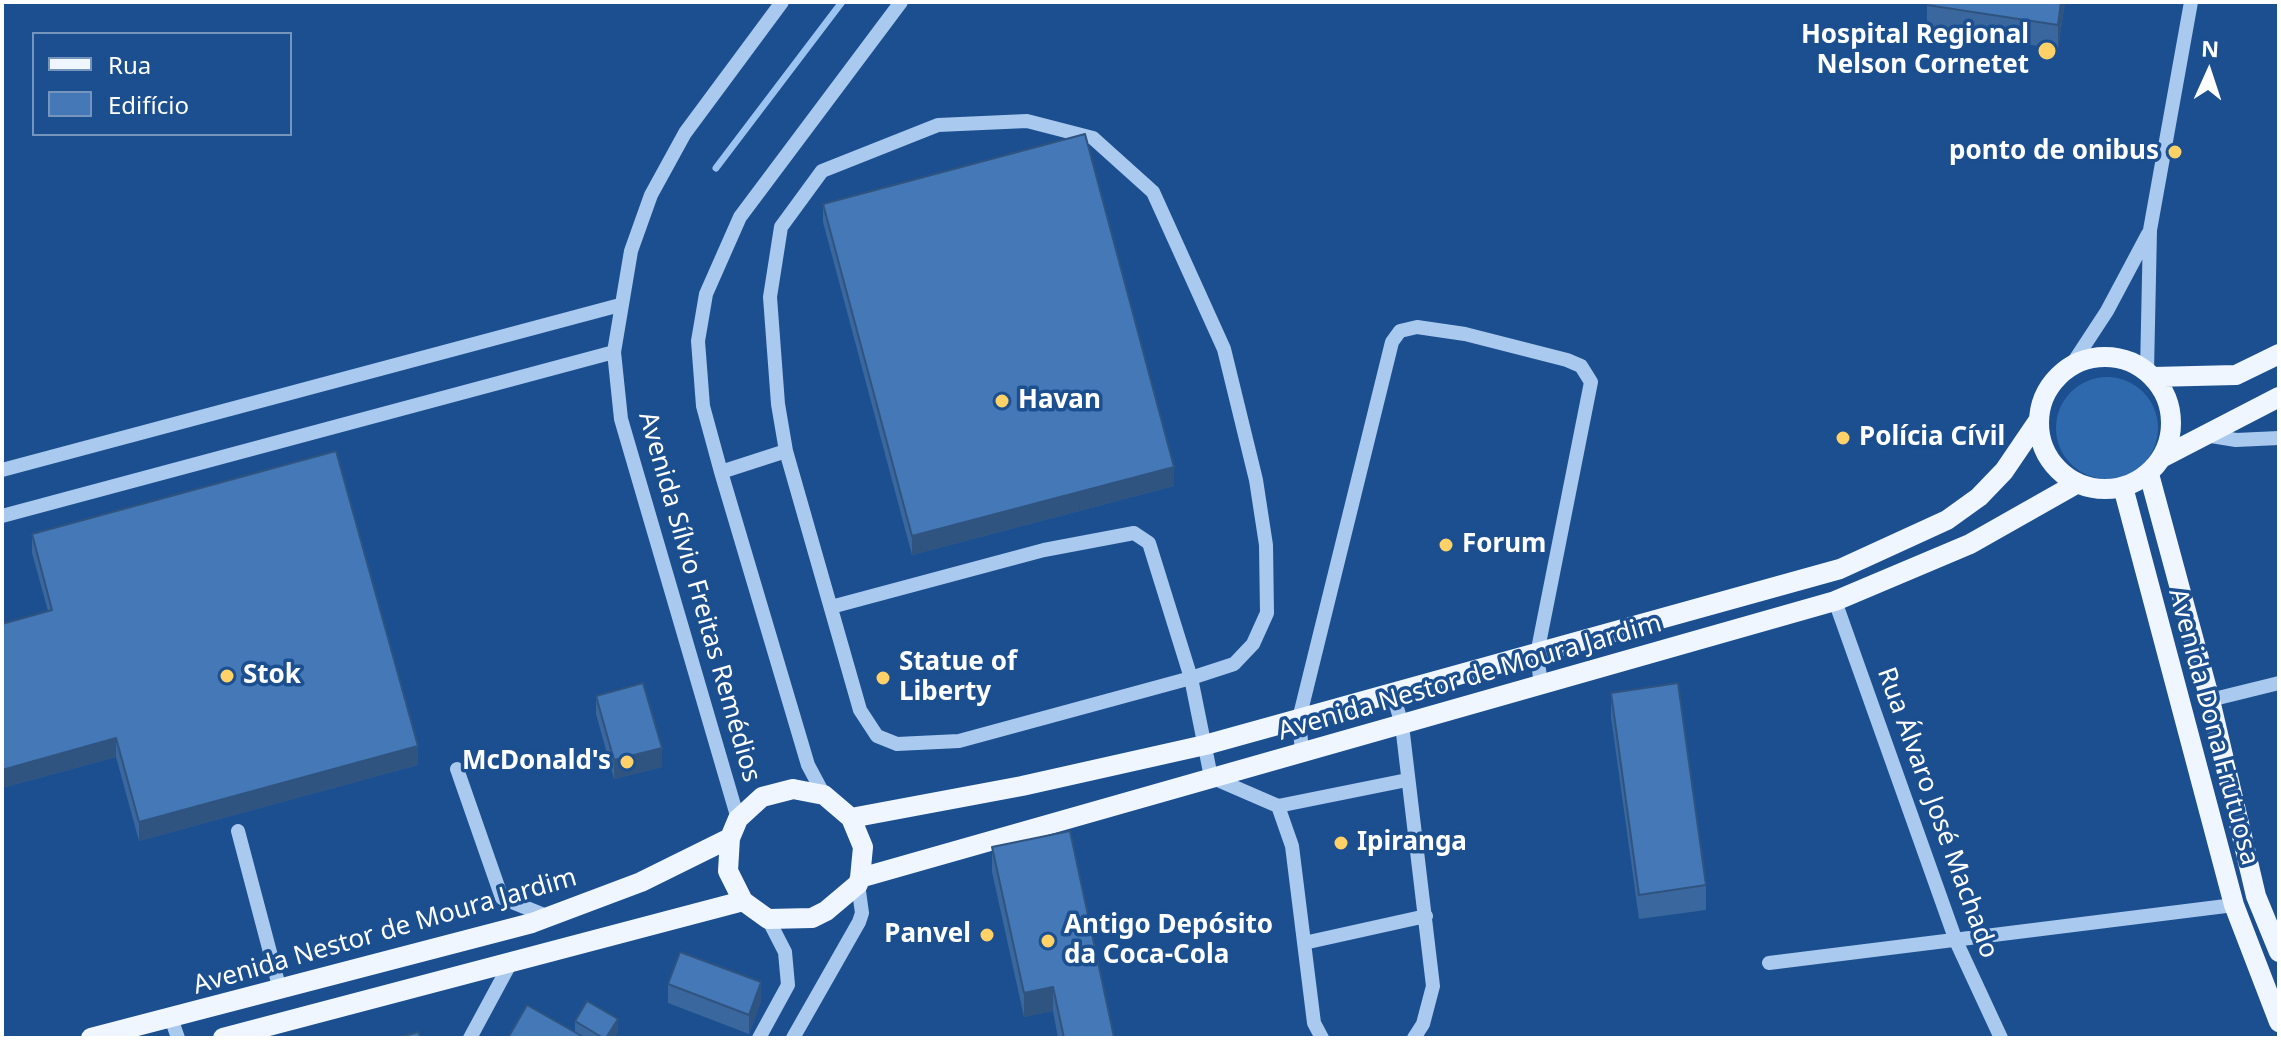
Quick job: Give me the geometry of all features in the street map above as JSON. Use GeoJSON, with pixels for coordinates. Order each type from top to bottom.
{"type":"FeatureCollection","features":[{"type":"Feature","properties":{"kind":"main road"},"geometry":{"type":"LineString","coordinates":[[2150,374],[2236,375],[2279,354]]}},
{"type":"Feature","properties":{"kind":"main road"},"geometry":{"type":"LineString","coordinates":[[2038,421],[2041,443],[2051,462],[2076,484],[2099,490],[2123,487],[2149,474],[2163,457],[2170,440],[2170,405],[2150,374],[2126,360],[2108,356],[2071,366]]}},
{"type":"Feature","properties":{"kind":"main road","name":"Avenida Nestor de Moura Jardim"},"geometry":{"type":"LineString","coordinates":[[851,818],[1022,786],[1205,745],[1496,667],[1840,569],[1947,520],[1979,497],[2004,471],[2038,421],[2043,399],[2054,380],[2071,366]]}},
{"type":"Feature","properties":{"kind":"main road"},"geometry":{"type":"LineString","coordinates":[[2163,457],[2279,397]]}},
{"type":"Feature","properties":{"kind":"main road","name":"Avenida Dona Frutuosa"},"geometry":{"type":"LineString","coordinates":[[2149,474],[2210,700],[2256,896],[2279,952]]}},
{"type":"Feature","properties":{"kind":"main road","name":"Avenida Nestor de Moura Jardim"},"geometry":{"type":"LineString","coordinates":[[768,919],[812,918],[859,881],[1211,777],[1835,601],[1970,544],[2076,484]]}},
{"type":"Feature","properties":{"kind":"main road","name":"Avenida Dona Frutuosa"},"geometry":{"type":"LineString","coordinates":[[2123,487],[2234,905],[2279,1022]]}},
{"type":"Feature","properties":{"kind":"main road"},"geometry":{"type":"LineString","coordinates":[[1496,667],[1502,696]]}},
{"type":"Feature","properties":{"kind":"main road"},"geometry":{"type":"LineString","coordinates":[[768,919],[743,901],[728,871],[730,838],[738,819],[762,797],[793,789],[824,795],[851,818],[863,847],[859,881]]}},
{"type":"Feature","properties":{"kind":"main road","name":"Avenida Nestor de Moura Jardim"},"geometry":{"type":"LineString","coordinates":[[91,1038],[175,1028],[280,990],[549,917],[641,882],[730,838]]}},
{"type":"Feature","properties":{"kind":"main road"},"geometry":{"type":"LineString","coordinates":[[223,1038],[743,901]]}},
{"type":"Feature","properties":{"kind":"street","name":"Avenida Sílvio Freitas Remédios"},"geometry":{"type":"LineString","coordinates":[[738,819],[621,419],[614,352],[631,251],[651,195],[685,133],[782,2]]}},
{"type":"Feature","properties":{"kind":"street"},"geometry":{"type":"LineString","coordinates":[[824,795],[808,765],[721,472],[703,406],[698,341],[706,294],[720,256],[740,217],[901,2]]}},
{"type":"Feature","properties":{"kind":"street"},"geometry":{"type":"LineString","coordinates":[[2150,374],[2150,230],[2191,2]]}},
{"type":"Feature","properties":{"kind":"street"},"geometry":{"type":"LineString","coordinates":[[1027,121],[1093,138],[1153,192],[1224,349],[1256,480],[1266,545],[1267,613],[1253,644],[1234,664],[1191,678],[959,741],[897,744],[877,736],[860,710],[831,607],[786,451],[778,404],[770,297],[781,227],[822,171],[938,125],[1027,121]]}},
{"type":"Feature","properties":{"kind":"street"},"geometry":{"type":"LineString","coordinates":[[2071,366],[2107,311],[2150,230]]}},
{"type":"Feature","properties":{"kind":"street"},"geometry":{"type":"LineString","coordinates":[[2,470],[620,305]]}},
{"type":"Feature","properties":{"kind":"street"},"geometry":{"type":"LineString","coordinates":[[1302,752],[1299,719],[1392,342],[1400,331],[1417,327],[1465,334],[1567,360],[1581,366],[1591,382],[1537,654],[1541,685]]}},
{"type":"Feature","properties":{"kind":"street"},"geometry":{"type":"LineString","coordinates":[[2,516],[614,352]]}},
{"type":"Feature","properties":{"kind":"street"},"geometry":{"type":"LineString","coordinates":[[2205,435],[2236,440],[2279,438]]}},
{"type":"Feature","properties":{"kind":"street"},"geometry":{"type":"LineString","coordinates":[[721,472],[786,451]]}},
{"type":"Feature","properties":{"kind":"street"},"geometry":{"type":"LineString","coordinates":[[831,607],[1044,550],[1117,533],[1134,533],[1149,543],[1191,678],[1211,777],[1278,806],[1407,780]]}},
{"type":"Feature","properties":{"kind":"street","name":"Rua Álvaro José Machado"},"geometry":{"type":"LineString","coordinates":[[1835,601],[1956,941],[2001,1038]]}},
{"type":"Feature","properties":{"kind":"street"},"geometry":{"type":"LineString","coordinates":[[2210,700],[2279,683]]}},
{"type":"Feature","properties":{"kind":"street"},"geometry":{"type":"LineString","coordinates":[[1393,694],[1402,725],[1433,986],[1423,1024],[1414,1038]]}},
{"type":"Feature","properties":{"kind":"street"},"geometry":{"type":"LineString","coordinates":[[457,769],[502,898],[549,917]]}},
{"type":"Feature","properties":{"kind":"street"},"geometry":{"type":"LineString","coordinates":[[1278,806],[1292,846],[1314,1023],[1322,1038]]}},
{"type":"Feature","properties":{"kind":"street"},"geometry":{"type":"LineString","coordinates":[[238,831],[280,990]]}},
{"type":"Feature","properties":{"kind":"street"},"geometry":{"type":"LineString","coordinates":[[793,1038],[859,922],[859,881]]}},
{"type":"Feature","properties":{"kind":"street"},"geometry":{"type":"LineString","coordinates":[[1769,963],[2234,905]]}},
{"type":"Feature","properties":{"kind":"street"},"geometry":{"type":"LineString","coordinates":[[1304,943],[1426,916]]}},
{"type":"Feature","properties":{"kind":"street"},"geometry":{"type":"LineString","coordinates":[[759,1038],[788,985],[785,952],[768,919]]}},
{"type":"Feature","properties":{"kind":"street"},"geometry":{"type":"LineString","coordinates":[[470,1038],[510,964]]}},
{"type":"Feature","properties":{"kind":"shaded area"},"geometry":{"type":"Polygon","coordinates":[[[2107,377],[2136,385],[2150,399],[2158,428],[2150,457],[2136,471],[2107,479],[2078,471],[2064,457],[2056,428],[2064,399],[2078,385],[2107,377]]]}},
{"type":"Feature","properties":{"kind":"building"},"geometry":{"type":"Polygon","coordinates":[[[1928,2],[2061,2],[2058,25],[1927,5],[1928,2]]]}},
{"type":"Feature","properties":{"kind":"building"},"geometry":{"type":"Polygon","coordinates":[[[1085,134],[1174,467],[912,536],[823,204],[1085,134]]]}},
{"type":"Feature","properties":{"kind":"building"},"geometry":{"type":"Polygon","coordinates":[[[336,451],[418,746],[139,822],[116,738],[2,770],[2,624],[52,610],[32,534],[336,451]]]}},
{"type":"Feature","properties":{"kind":"building"},"geometry":{"type":"Polygon","coordinates":[[[643,683],[662,748],[614,760],[596,696],[643,683]]]}},
{"type":"Feature","properties":{"kind":"building"},"geometry":{"type":"Polygon","coordinates":[[[1678,683],[1706,885],[1639,895],[1611,693],[1678,683]]]}},
{"type":"Feature","properties":{"kind":"building","name":"Antigo Depósito da Coca-Cola"},"geometry":{"type":"Polygon","coordinates":[[[1070,831],[1114,1037],[1064,1038],[1053,987],[1024,993],[992,847],[1070,831]]]}},
{"type":"Feature","properties":{"kind":"building"},"geometry":{"type":"Polygon","coordinates":[[[680,952],[761,982],[749,1015],[668,984],[680,952]]]}},
{"type":"Feature","properties":{"kind":"building"},"geometry":{"type":"Polygon","coordinates":[[[587,1001],[618,1019],[606,1038],[575,1021],[587,1001]]]}},
{"type":"Feature","properties":{"kind":"building"},"geometry":{"type":"Polygon","coordinates":[[[527,1005],[585,1038],[508,1038],[527,1005]]]}},
{"type":"Feature","properties":{"kind":"building"},"geometry":{"type":"Polygon","coordinates":[[[419,1032],[420,1038],[396,1038],[419,1032]]]}},
{"type":"Feature","properties":{"kind":"waterway"},"geometry":{"type":"LineString","coordinates":[[716,168],[842,2]]}},
{"type":"Feature","properties":{"kind":"place","name":"Hospital Regional Nelson Cornetet"},"geometry":{"type":"Point","coordinates":[2047,51]}},
{"type":"Feature","properties":{"kind":"place","name":"ponto de onibus"},"geometry":{"type":"Point","coordinates":[2175,152]}},
{"type":"Feature","properties":{"kind":"place","name":"Havan"},"geometry":{"type":"Point","coordinates":[1002,401]}},
{"type":"Feature","properties":{"kind":"place","name":"Polícia Cívil"},"geometry":{"type":"Point","coordinates":[1843,438]}},
{"type":"Feature","properties":{"kind":"place","name":"Forum"},"geometry":{"type":"Point","coordinates":[1446,545]}},
{"type":"Feature","properties":{"kind":"place","name":"Stok"},"geometry":{"type":"Point","coordinates":[227,676]}},
{"type":"Feature","properties":{"kind":"place","name":"Statue of Liberty"},"geometry":{"type":"Point","coordinates":[883,678]}},
{"type":"Feature","properties":{"kind":"place","name":"McDonald's"},"geometry":{"type":"Point","coordinates":[627,762]}},
{"type":"Feature","properties":{"kind":"place","name":"Ipiranga"},"geometry":{"type":"Point","coordinates":[1341,843]}},
{"type":"Feature","properties":{"kind":"place","name":"Panvel"},"geometry":{"type":"Point","coordinates":[987,935]}},
{"type":"Feature","properties":{"kind":"place","name":"Antigo Depósito da Coca-Cola"},"geometry":{"type":"Point","coordinates":[1048,941]}}]}
